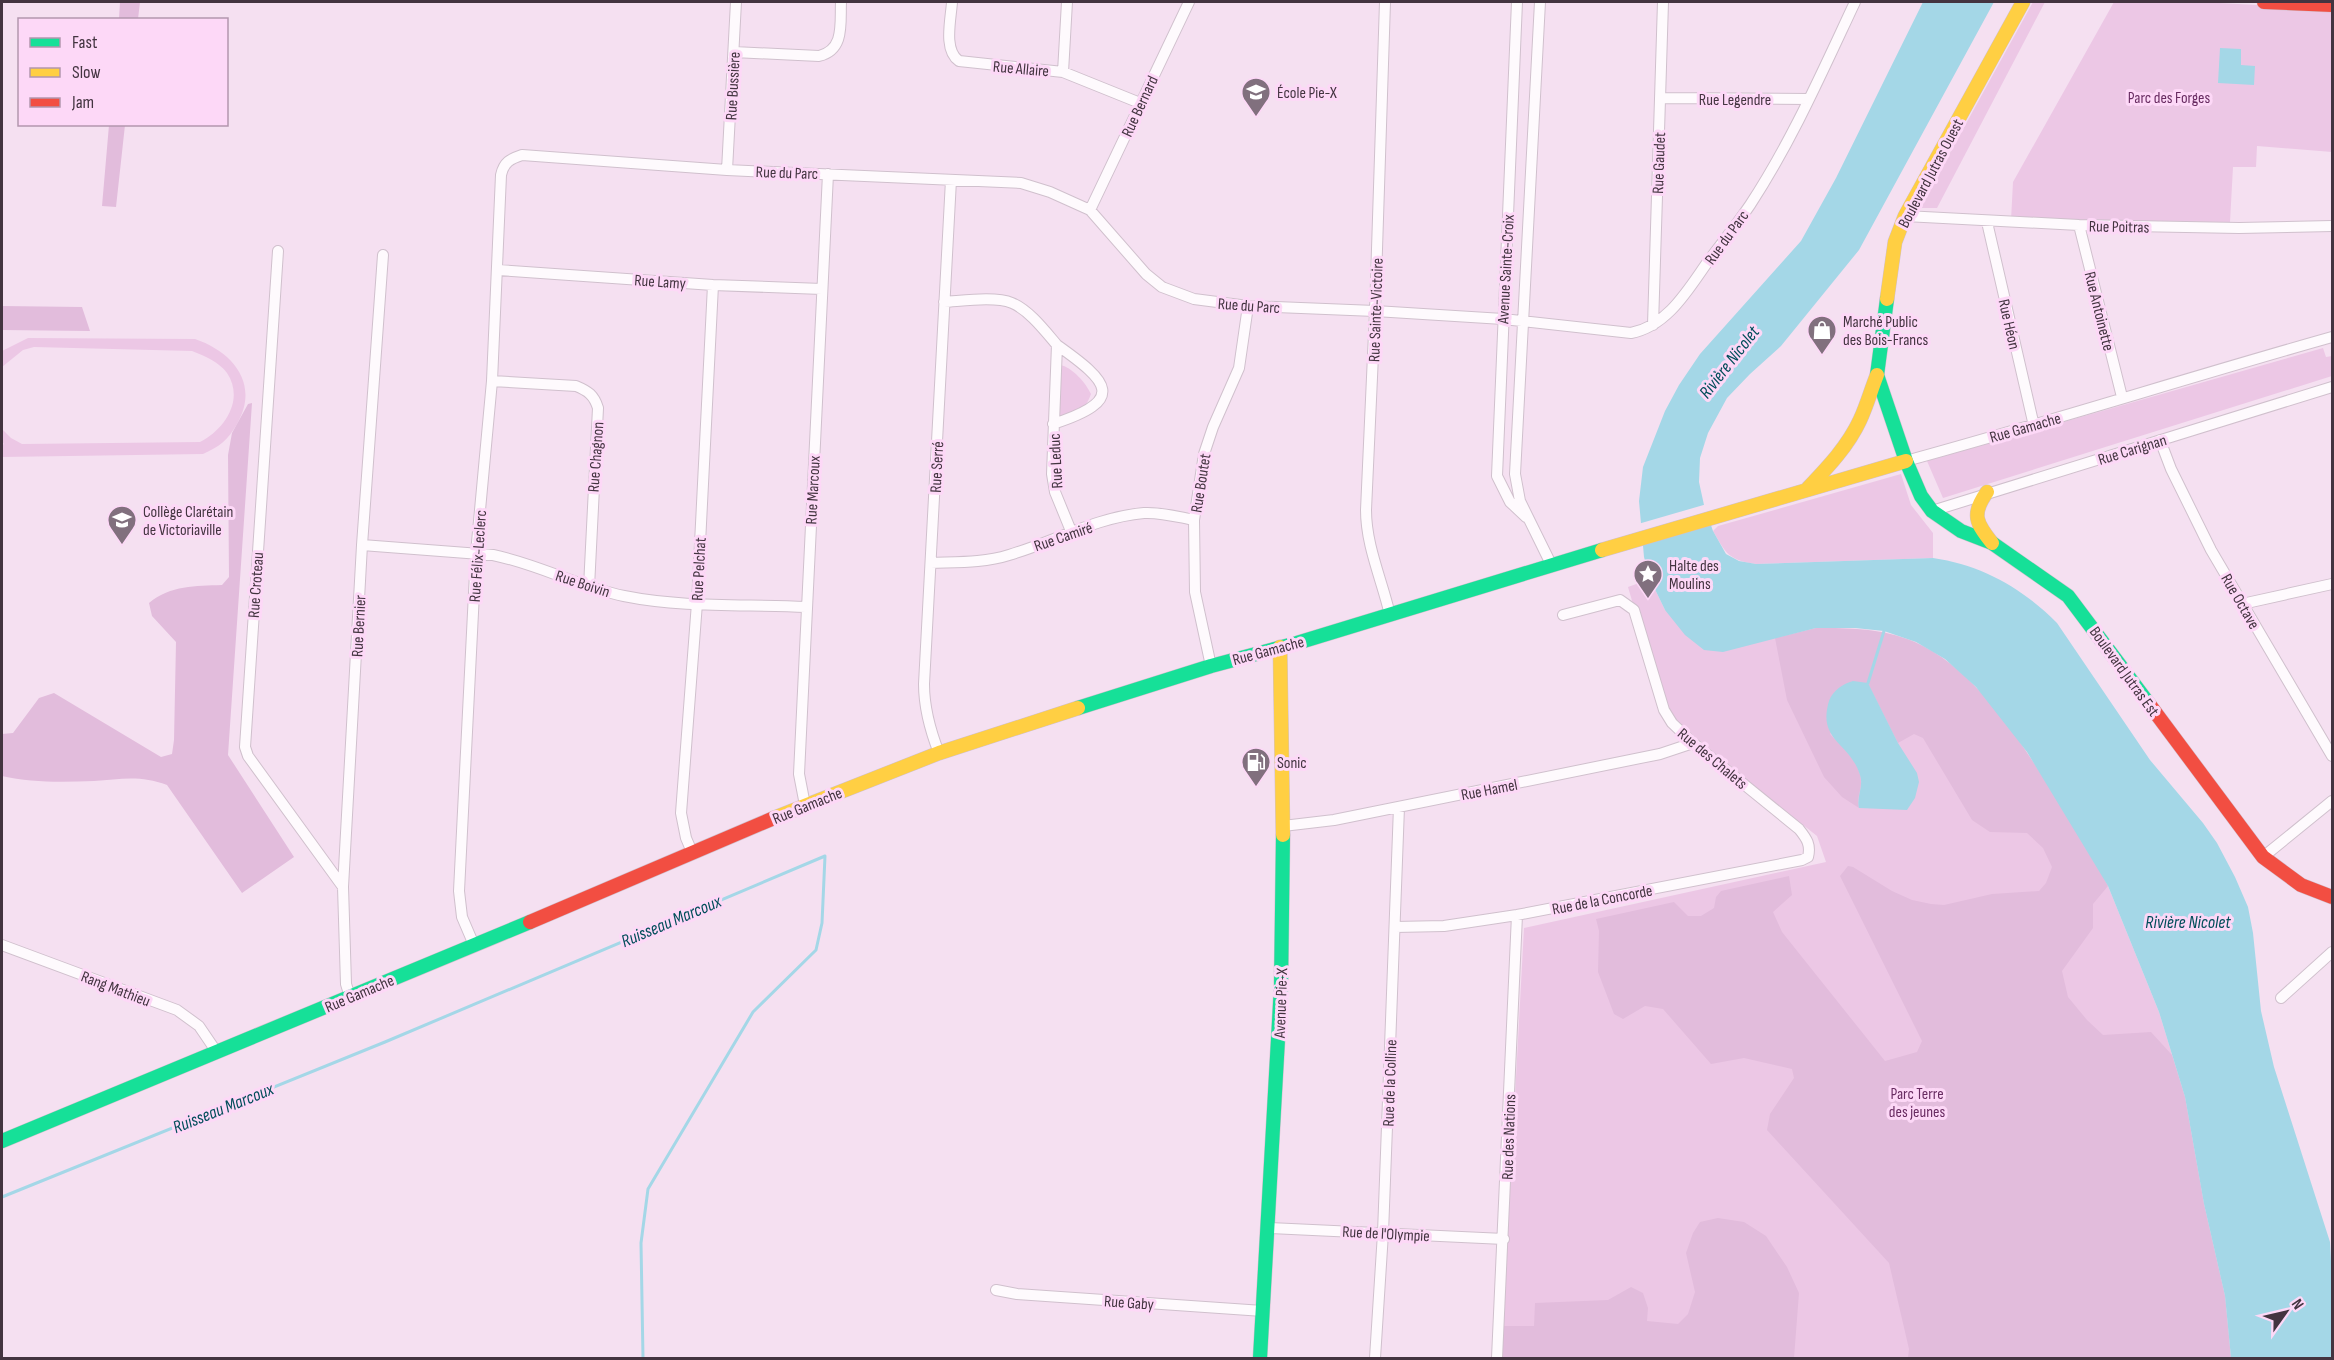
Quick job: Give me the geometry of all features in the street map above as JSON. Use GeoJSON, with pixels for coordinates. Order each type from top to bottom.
{"type":"FeatureCollection","features":[{"type":"Feature","properties":{"kind":"street","name":"Rue Bussière"},"geometry":{"type":"LineString","coordinates":[[727,170],[736,2]]}},
{"type":"Feature","properties":{"kind":"street"},"geometry":{"type":"LineString","coordinates":[[734,52],[819,56],[828,54],[839,41],[841,2]]}},
{"type":"Feature","properties":{"kind":"street","name":"Rue Allaire"},"geometry":{"type":"LineString","coordinates":[[952,2],[950,48],[953,57],[959,61],[1063,72],[1140,103]]}},
{"type":"Feature","properties":{"kind":"street"},"geometry":{"type":"LineString","coordinates":[[1063,72],[1067,2]]}},
{"type":"Feature","properties":{"kind":"street","name":"Rue Bernard"},"geometry":{"type":"LineString","coordinates":[[1090,210],[1189,2]]}},
{"type":"Feature","properties":{"kind":"street","name":"Rue Sainte-Victoire"},"geometry":{"type":"LineString","coordinates":[[1385,2],[1376,311],[1366,525],[1390,615]]}},
{"type":"Feature","properties":{"kind":"street","name":"Avenue Sainte-Croix"},"geometry":{"type":"LineString","coordinates":[[1517,2],[1497,476],[1510,502],[1533,523]]}},
{"type":"Feature","properties":{"kind":"street","name":"Avenue Sainte-Croix"},"geometry":{"type":"LineString","coordinates":[[1540,2],[1525,322],[1515,474],[1521,501],[1551,564]]}},
{"type":"Feature","properties":{"kind":"street","name":"Rue Gaudet"},"geometry":{"type":"LineString","coordinates":[[1653,325],[1663,2]]}},
{"type":"Feature","properties":{"kind":"street","name":"Rue du Parc"},"geometry":{"type":"LineString","coordinates":[[504,165],[511,159],[522,155],[727,170],[1021,183],[1035,186],[1090,210],[1146,274],[1162,286],[1194,299],[1248,306],[1503,319],[1631,333],[1642,331],[1653,325],[1683,296],[1750,204],[1809,99],[1855,2]]}},
{"type":"Feature","properties":{"kind":"street","name":"Boulevard Jutras Ouest"},"geometry":{"type":"LineString","coordinates":[[1906,461],[1877,375],[1895,242],[1905,216],[2024,2]]}},
{"type":"Feature","properties":{"kind":"street"},"geometry":{"type":"LineString","coordinates":[[2264,2],[2332,5]]}},
{"type":"Feature","properties":{"kind":"street","name":"Rue Legendre"},"geometry":{"type":"LineString","coordinates":[[1660,98],[1809,99]]}},
{"type":"Feature","properties":{"kind":"street","name":"Rue Félix-Leclerc"},"geometry":{"type":"LineString","coordinates":[[474,945],[462,917],[459,891],[476,553],[492,381],[501,184],[504,165]]}},
{"type":"Feature","properties":{"kind":"street","name":"Rue Marcoux"},"geometry":{"type":"LineString","coordinates":[[805,805],[799,774],[828,174]]}},
{"type":"Feature","properties":{"kind":"street","name":"Rue Serré"},"geometry":{"type":"LineString","coordinates":[[939,753],[924,702],[951,180]]}},
{"type":"Feature","properties":{"kind":"street","name":"Rue Poitras"},"geometry":{"type":"LineString","coordinates":[[1905,216],[2079,225],[2240,228],[2332,226]]}},
{"type":"Feature","properties":{"kind":"street","name":"Rue Héon"},"geometry":{"type":"LineString","coordinates":[[1988,222],[2034,426]]}},
{"type":"Feature","properties":{"kind":"street","name":"Rue Antoinette"},"geometry":{"type":"LineString","coordinates":[[2079,225],[2121,397]]}},
{"type":"Feature","properties":{"kind":"street","name":"Rue Croteau"},"geometry":{"type":"LineString","coordinates":[[278,251],[245,747],[255,765],[344,887]]}},
{"type":"Feature","properties":{"kind":"street","name":"Rue Bernier"},"geometry":{"type":"LineString","coordinates":[[350,997],[346,984],[344,887],[362,545],[383,255]]}},
{"type":"Feature","properties":{"kind":"street","name":"Rue Lamy"},"geometry":{"type":"LineString","coordinates":[[498,270],[713,285],[822,289]]}},
{"type":"Feature","properties":{"kind":"street","name":"Rue Pelchat"},"geometry":{"type":"LineString","coordinates":[[692,852],[686,838],[681,813],[697,603],[713,285]]}},
{"type":"Feature","properties":{"kind":"street","name":"Rue Leduc"},"geometry":{"type":"LineString","coordinates":[[944,302],[1001,300],[1012,303],[1023,310],[1057,345],[1091,369],[1103,389],[1098,403],[1092,409],[1053,424]]}},
{"type":"Feature","properties":{"kind":"street","name":"Rue Boutet"},"geometry":{"type":"LineString","coordinates":[[1211,666],[1195,592],[1194,520],[1204,454],[1213,427],[1239,368],[1248,306]]}},
{"type":"Feature","properties":{"kind":"street","name":"Rue Gamache"},"geometry":{"type":"LineString","coordinates":[[2,1141],[805,805],[939,753],[1211,666],[1390,615],[1716,514],[2034,426],[2121,397],[2332,337]]}},
{"type":"Feature","properties":{"kind":"street","name":"Rue Leduc"},"geometry":{"type":"LineString","coordinates":[[1057,345],[1052,452],[1055,492],[1071,531]]}},
{"type":"Feature","properties":{"kind":"street"},"geometry":{"type":"LineString","coordinates":[[1808,488],[1834,461],[1853,432],[1864,412],[1877,375]]}},
{"type":"Feature","properties":{"kind":"street","name":"Rue Chagnon"},"geometry":{"type":"LineString","coordinates":[[492,381],[576,386],[587,390],[595,398],[598,408],[589,587]]}},
{"type":"Feature","properties":{"kind":"street","name":"Rue Carignan"},"geometry":{"type":"LineString","coordinates":[[1932,511],[1987,492],[2332,387]]}},
{"type":"Feature","properties":{"kind":"street","name":"Rue Octave"},"geometry":{"type":"LineString","coordinates":[[2160,441],[2191,511],[2242,604],[2332,756]]}},
{"type":"Feature","properties":{"kind":"street","name":"Boulevard Jutras Est"},"geometry":{"type":"LineString","coordinates":[[1906,461],[1921,496],[1932,511],[1961,531],[1992,543],[2068,596],[2263,857],[2301,885],[2332,897]]}},
{"type":"Feature","properties":{"kind":"street"},"geometry":{"type":"LineString","coordinates":[[1987,492],[1976,506],[1976,519],[1992,543]]}},
{"type":"Feature","properties":{"kind":"street","name":"Rue Camiré"},"geometry":{"type":"LineString","coordinates":[[931,563],[987,561],[1018,552],[1071,531],[1144,513],[1165,514],[1194,520]]}},
{"type":"Feature","properties":{"kind":"street","name":"Rue Boivin"},"geometry":{"type":"LineString","coordinates":[[362,545],[476,553],[508,558],[589,587],[626,596],[681,604],[806,607]]}},
{"type":"Feature","properties":{"kind":"street"},"geometry":{"type":"LineString","coordinates":[[2242,604],[2332,584]]}},
{"type":"Feature","properties":{"kind":"street","name":"Rue des Chalets"},"geometry":{"type":"LineString","coordinates":[[1563,615],[1620,600],[1634,610],[1664,710],[1672,723],[1693,743],[1799,829],[1807,839],[1810,849],[1808,857]]}},
{"type":"Feature","properties":{"kind":"street","name":"Avenue Pie-X"},"geometry":{"type":"LineString","coordinates":[[1260,1359],[1281,986],[1283,826],[1280,647]]}},
{"type":"Feature","properties":{"kind":"street","name":"Rue Hamel"},"geometry":{"type":"LineString","coordinates":[[1283,826],[1324,822],[1399,807],[1660,754],[1693,743]]}},
{"type":"Feature","properties":{"kind":"street"},"geometry":{"type":"LineString","coordinates":[[2263,857],[2332,801]]}},
{"type":"Feature","properties":{"kind":"street","name":"Rue de la Colline"},"geometry":{"type":"LineString","coordinates":[[1375,1359],[1383,1233],[1399,807]]}},
{"type":"Feature","properties":{"kind":"street","name":"Rue de la Concorde"},"geometry":{"type":"LineString","coordinates":[[1395,927],[1444,926],[1517,915],[1808,857]]}},
{"type":"Feature","properties":{"kind":"street","name":"Rue des Nations"},"geometry":{"type":"LineString","coordinates":[[1497,1359],[1517,915]]}},
{"type":"Feature","properties":{"kind":"street","name":"Rang Mathieu"},"geometry":{"type":"LineString","coordinates":[[2,945],[177,1010],[199,1026],[216,1051]]}},
{"type":"Feature","properties":{"kind":"street"},"geometry":{"type":"LineString","coordinates":[[2281,998],[2332,952]]}},
{"type":"Feature","properties":{"kind":"street","name":"Rue de l'Olympie"},"geometry":{"type":"LineString","coordinates":[[1268,1228],[1504,1239]]}},
{"type":"Feature","properties":{"kind":"street","name":"Rue Gaby"},"geometry":{"type":"LineString","coordinates":[[996,1290],[1017,1294],[1263,1311]]}},
{"type":"Feature","properties":{"kind":"green space"},"geometry":{"type":"Polygon","coordinates":[[[120,2],[140,2],[138,18],[119,18],[120,2]]]}},
{"type":"Feature","properties":{"kind":"green space"},"geometry":{"type":"Polygon","coordinates":[[[2033,2],[2045,2],[1937,208],[1922,208],[1925,198],[2033,2]]]}},
{"type":"Feature","properties":{"kind":"green space","name":"Parc des Forges"},"geometry":{"type":"Polygon","coordinates":[[[2114,2],[2201,2],[2332,9],[2332,152],[2257,146],[2256,167],[2233,167],[2230,222],[2011,220],[2013,182],[2114,2]]]}},
{"type":"Feature","properties":{"kind":"green space"},"geometry":{"type":"Polygon","coordinates":[[[109,126],[125,126],[116,207],[102,206],[109,126]]]}},
{"type":"Feature","properties":{"kind":"green space"},"geometry":{"type":"Polygon","coordinates":[[[2,306],[82,307],[90,331],[2,330],[2,306]]]}},
{"type":"Feature","properties":{"kind":"green space"},"geometry":{"type":"Polygon","coordinates":[[[28,338],[195,339],[221,352],[239,371],[244,383],[243,409],[227,439],[203,454],[2,457],[2,445],[4,444],[2,429],[22,444],[200,442],[209,437],[224,422],[233,404],[232,383],[224,369],[207,357],[192,351],[34,347],[23,350],[2,367],[2,351],[28,338]]]}},
{"type":"Feature","properties":{"kind":"green space"},"geometry":{"type":"Polygon","coordinates":[[[2323,348],[2326,357],[2332,356],[2332,376],[1943,498],[1927,461],[2323,348]]]}},
{"type":"Feature","properties":{"kind":"green space"},"geometry":{"type":"Polygon","coordinates":[[[1060,365],[1078,376],[1091,394],[1085,406],[1077,412],[1054,419],[1060,365]]]}},
{"type":"Feature","properties":{"kind":"green space"},"geometry":{"type":"Polygon","coordinates":[[[252,403],[228,755],[294,857],[242,893],[167,785],[140,779],[48,782],[2,776],[2,734],[13,733],[39,698],[54,693],[161,757],[172,754],[176,642],[152,616],[149,603],[175,590],[193,586],[222,585],[229,577],[228,455],[232,433],[248,404],[252,403]]]}},
{"type":"Feature","properties":{"kind":"green space"},"geometry":{"type":"Polygon","coordinates":[[[1901,474],[1911,505],[1933,533],[1933,558],[1756,564],[1729,555],[1713,531],[1718,526],[1901,474]]]}},
{"type":"Feature","properties":{"kind":"green space","name":"Parc Terre des jeunes"},"geometry":{"type":"Polygon","coordinates":[[[1650,579],[1665,610],[1775,638],[1816,628],[2094,860],[2108,886],[2159,1012],[2185,1097],[2204,1204],[2225,1296],[2231,1358],[1501,1358],[1524,928],[1826,862],[1817,836],[1696,740],[1668,724],[1628,587],[1650,579]]]}},
{"type":"Feature","properties":{"kind":"green space"},"geometry":{"type":"Polygon","coordinates":[[[1816,628],[1866,630],[1903,637],[1938,655],[1959,671],[1979,690],[2015,734],[2078,833],[2108,886],[2093,904],[2093,928],[2062,971],[2068,997],[2103,1035],[2151,1032],[2172,1055],[2185,1097],[2204,1204],[2225,1296],[2231,1358],[1908,1358],[1909,1349],[1889,1263],[1767,1130],[1770,1114],[1794,1078],[1792,1069],[1744,1058],[1711,1064],[1663,1009],[1645,1006],[1623,1019],[1614,1014],[1598,972],[1599,931],[1596,919],[1674,902],[1688,916],[1701,916],[1714,908],[1716,897],[1721,891],[1789,876],[1792,895],[1773,912],[1782,932],[1885,1061],[1917,1052],[1922,1041],[1840,876],[1848,866],[1853,867],[1892,891],[1912,900],[1944,905],[1992,894],[2039,891],[2046,883],[2052,867],[2043,848],[2027,833],[1990,832],[1972,820],[1923,738],[1914,734],[1898,743],[1868,684],[1830,734],[1855,762],[1860,775],[1859,808],[1842,797],[1824,777],[1787,700],[1775,638],[1816,628]]]}},
{"type":"Feature","properties":{"kind":"green space"},"geometry":{"type":"Polygon","coordinates":[[[1718,1218],[1744,1222],[1766,1236],[1787,1267],[1799,1293],[1794,1358],[1501,1358],[1502,1326],[1534,1326],[1535,1303],[1608,1300],[1631,1287],[1643,1293],[1648,1308],[1647,1321],[1678,1324],[1688,1314],[1695,1292],[1686,1253],[1693,1233],[1700,1222],[1718,1218]]]}},
{"type":"Feature","properties":{"kind":"water","name":"Rivière Nicolet"},"geometry":{"type":"Polygon","coordinates":[[[1923,2],[1994,2],[1859,250],[1781,346],[1727,398],[1708,433],[1700,458],[1699,482],[1704,505],[1713,531],[1726,554],[1739,561],[1756,564],[1933,558],[1951,561],[1985,572],[2000,580],[2030,599],[2057,623],[2150,760],[2217,843],[2248,907],[2261,1011],[2274,1067],[2330,1242],[2332,1358],[2231,1358],[2225,1296],[2204,1204],[2185,1097],[2159,1012],[2108,886],[2027,752],[1976,687],[1945,659],[1916,642],[1884,631],[1816,628],[1723,652],[1704,650],[1685,635],[1665,610],[1650,579],[1644,557],[1639,501],[1643,467],[1665,411],[1700,354],[1801,241],[1836,178],[1923,2]]]}},
{"type":"Feature","properties":{"kind":"water"},"geometry":{"type":"Polygon","coordinates":[[[2220,48],[2241,49],[2241,65],[2255,66],[2254,85],[2218,83],[2220,48]]]}},
{"type":"Feature","properties":{"kind":"water"},"geometry":{"type":"Polygon","coordinates":[[[1853,681],[1868,683],[1898,743],[1917,773],[1919,782],[1915,798],[1907,810],[1859,808],[1860,775],[1849,755],[1831,733],[1827,725],[1826,714],[1833,694],[1842,686],[1853,681]]]}},
{"type":"Feature","properties":{"kind":"pier"},"geometry":{"type":"Polygon","coordinates":[[[1707,504],[1713,522],[1640,543],[1638,524],[1707,504]]]}},
{"type":"Feature","properties":{"kind":"waterway"},"geometry":{"type":"LineString","coordinates":[[1868,683],[1884,631]]}},
{"type":"Feature","properties":{"kind":"waterway","name":"Ruisseau Marcoux"},"geometry":{"type":"LineString","coordinates":[[2,1197],[385,1042],[825,856],[822,923],[816,950],[753,1012],[648,1189],[641,1243],[643,1358]]}},
{"type":"Feature","properties":{"kind":"traffic: fast"},"geometry":{"type":"LineString","coordinates":[[1887,299],[1877,375],[1906,461],[1921,496],[1932,511],[1961,531],[1992,543],[2068,596],[2149,704]]}},
{"type":"Feature","properties":{"kind":"traffic: fast"},"geometry":{"type":"LineString","coordinates":[[1078,708],[1211,666],[1297,643],[1602,550]]}},
{"type":"Feature","properties":{"kind":"traffic: fast"},"geometry":{"type":"LineString","coordinates":[[1260,1358],[1281,986],[1283,835]]}},
{"type":"Feature","properties":{"kind":"traffic: fast"},"geometry":{"type":"LineString","coordinates":[[2,1141],[530,922]]}},
{"type":"Feature","properties":{"kind":"traffic: slow"},"geometry":{"type":"LineString","coordinates":[[1887,299],[1895,242],[1905,216],[2023,2]]}},
{"type":"Feature","properties":{"kind":"traffic: slow"},"geometry":{"type":"LineString","coordinates":[[1808,488],[1850,439],[1877,375]]}},
{"type":"Feature","properties":{"kind":"traffic: slow"},"geometry":{"type":"LineString","coordinates":[[1602,550],[1906,461]]}},
{"type":"Feature","properties":{"kind":"traffic: slow"},"geometry":{"type":"LineString","coordinates":[[1987,492],[1977,513],[1979,524],[1992,543]]}},
{"type":"Feature","properties":{"kind":"traffic: slow"},"geometry":{"type":"LineString","coordinates":[[1280,647],[1283,835]]}},
{"type":"Feature","properties":{"kind":"traffic: slow"},"geometry":{"type":"LineString","coordinates":[[774,818],[939,753],[1078,708]]}},
{"type":"Feature","properties":{"kind":"traffic: jam"},"geometry":{"type":"LineString","coordinates":[[2264,2],[2332,5]]}},
{"type":"Feature","properties":{"kind":"traffic: jam"},"geometry":{"type":"LineString","coordinates":[[2149,704],[2263,857],[2301,885],[2332,897]]}},
{"type":"Feature","properties":{"kind":"traffic: jam"},"geometry":{"type":"LineString","coordinates":[[530,922],[774,818]]}},
{"type":"Feature","properties":{"kind":"place","name":"École Pie-X"},"geometry":{"type":"Point","coordinates":[1256,118]}},
{"type":"Feature","properties":{"kind":"place","name":"Marché Public des Bois-Francs"},"geometry":{"type":"Point","coordinates":[1822,356]}},
{"type":"Feature","properties":{"kind":"place","name":"Collège Clarétain de Victoriaville"},"geometry":{"type":"Point","coordinates":[122,546]}},
{"type":"Feature","properties":{"kind":"place","name":"Halte des Moulins"},"geometry":{"type":"Point","coordinates":[1648,600]}},
{"type":"Feature","properties":{"kind":"place","name":"Sonic"},"geometry":{"type":"Point","coordinates":[1256,788]}}]}
